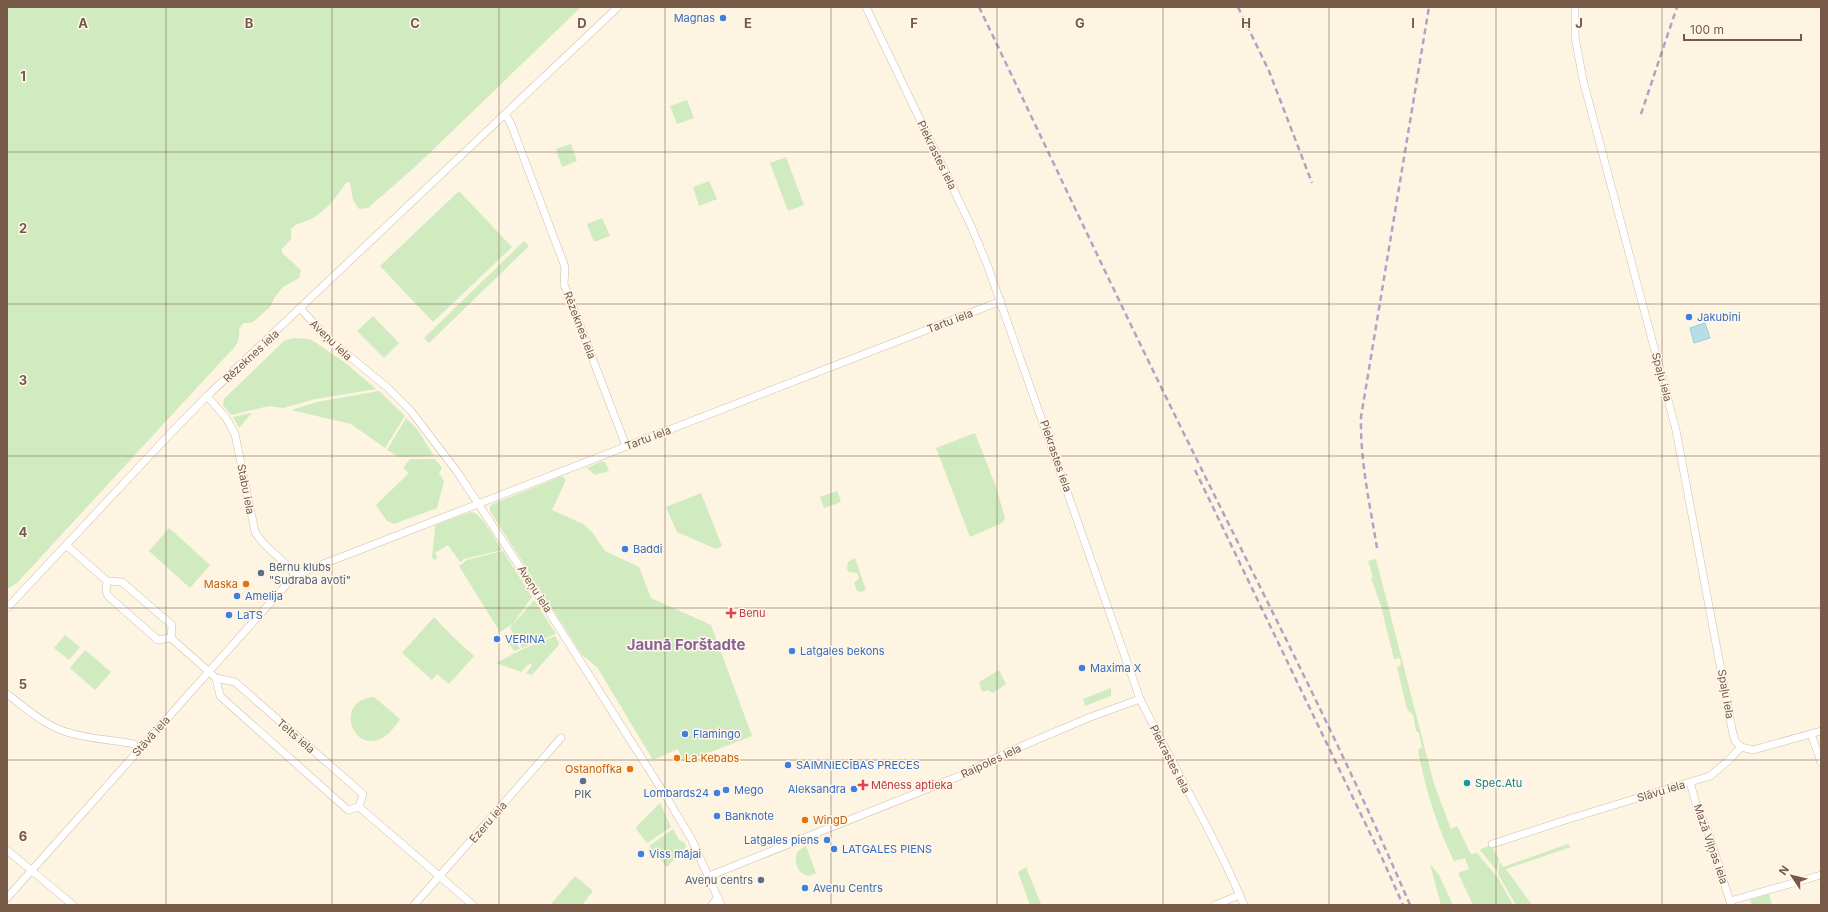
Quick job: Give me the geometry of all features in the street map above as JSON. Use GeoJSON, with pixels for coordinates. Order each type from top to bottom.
{"type":"FeatureCollection","features":[{"type":"Feature","properties":{"kind":"street","name":"Rēzeknes iela"},"geometry":{"type":"LineString","coordinates":[[7,608],[207,396],[301,309],[618,7]]}},
{"type":"Feature","properties":{"kind":"street","name":"Piekrastes iela"},"geometry":{"type":"LineString","coordinates":[[866,7],[971,226],[1001,301],[1140,699],[1161,743],[1226,865],[1244,905]]}},
{"type":"Feature","properties":{"kind":"street","name":"Spaļu iela"},"geometry":{"type":"LineString","coordinates":[[1575,7],[1575,37],[1583,80],[1676,430],[1732,729],[1735,741],[1741,748]]}},
{"type":"Feature","properties":{"kind":"street","name":"Rēzeknes iela"},"geometry":{"type":"LineString","coordinates":[[505,114],[511,124],[565,267],[564,284],[626,446]]}},
{"type":"Feature","properties":{"kind":"street","name":"Tartu iela"},"geometry":{"type":"LineString","coordinates":[[295,575],[1001,301]]}},
{"type":"Feature","properties":{"kind":"street","name":"Aveņu iela"},"geometry":{"type":"LineString","coordinates":[[301,309],[327,338],[388,388],[411,411],[425,428],[478,503],[667,798],[692,840],[721,905]]}},
{"type":"Feature","properties":{"kind":"street","name":"Stabu iela"},"geometry":{"type":"LineString","coordinates":[[207,396],[226,418],[235,434],[255,532],[263,544],[289,566],[295,575]]}},
{"type":"Feature","properties":{"kind":"street"},"geometry":{"type":"LineString","coordinates":[[66,545],[107,581],[122,582],[172,625],[171,638],[158,640],[108,596],[106,591],[107,581]]}},
{"type":"Feature","properties":{"kind":"street","name":"Stāvā iela"},"geometry":{"type":"LineString","coordinates":[[7,898],[295,575]]}},
{"type":"Feature","properties":{"kind":"street","name":"Telts iela"},"geometry":{"type":"LineString","coordinates":[[171,638],[216,678],[235,682],[362,794],[359,806],[348,810],[220,696],[216,678]]}},
{"type":"Feature","properties":{"kind":"street"},"geometry":{"type":"LineString","coordinates":[[7,694],[32,713],[69,733],[134,744]]}},
{"type":"Feature","properties":{"kind":"street","name":"Raipoles iela"},"geometry":{"type":"LineString","coordinates":[[709,876],[962,775],[1008,752],[1088,718],[1140,699]]}},
{"type":"Feature","properties":{"kind":"street"},"geometry":{"type":"LineString","coordinates":[[1741,748],[1753,750],[1821,731]]}},
{"type":"Feature","properties":{"kind":"street"},"geometry":{"type":"LineString","coordinates":[[1811,734],[1821,762]]}},
{"type":"Feature","properties":{"kind":"street","name":"Ezeru iela"},"geometry":{"type":"LineString","coordinates":[[414,905],[561,738]]}},
{"type":"Feature","properties":{"kind":"street","name":"Slāvu iela"},"geometry":{"type":"LineString","coordinates":[[1492,844],[1710,776],[1741,748]]}},
{"type":"Feature","properties":{"kind":"street","name":"Mazā Viļņas iela"},"geometry":{"type":"LineString","coordinates":[[1690,782],[1698,810],[1708,831],[1731,903]]}},
{"type":"Feature","properties":{"kind":"street"},"geometry":{"type":"LineString","coordinates":[[359,806],[473,905]]}},
{"type":"Feature","properties":{"kind":"street"},"geometry":{"type":"LineString","coordinates":[[7,850],[74,905]]}},
{"type":"Feature","properties":{"kind":"street"},"geometry":{"type":"LineString","coordinates":[[1731,903],[1821,875]]}},
{"type":"Feature","properties":{"kind":"street"},"geometry":{"type":"LineString","coordinates":[[1215,905],[1240,895]]}},
{"type":"Feature","properties":{"kind":"street"},"geometry":{"type":"LineString","coordinates":[[712,905],[718,897]]}},
{"type":"Feature","properties":{"kind":"green space"},"geometry":{"type":"Polygon","coordinates":[[[7,7],[581,7],[416,166],[368,208],[359,209],[353,200],[350,183],[348,182],[330,204],[321,212],[291,229],[291,239],[282,249],[282,253],[301,270],[299,278],[283,287],[275,297],[270,307],[254,321],[244,323],[240,327],[238,341],[233,349],[17,583],[7,589],[7,7]]]}},
{"type":"Feature","properties":{"kind":"green space"},"geometry":{"type":"Polygon","coordinates":[[[687,100],[694,118],[677,124],[670,106],[687,100]]]}},
{"type":"Feature","properties":{"kind":"green space"},"geometry":{"type":"Polygon","coordinates":[[[571,144],[577,161],[562,167],[556,149],[571,144]]]}},
{"type":"Feature","properties":{"kind":"green space"},"geometry":{"type":"Polygon","coordinates":[[[786,157],[804,205],[788,211],[770,163],[786,157]]]}},
{"type":"Feature","properties":{"kind":"green space"},"geometry":{"type":"Polygon","coordinates":[[[709,181],[717,199],[699,206],[693,187],[709,181]]]}},
{"type":"Feature","properties":{"kind":"green space"},"geometry":{"type":"Polygon","coordinates":[[[459,191],[512,247],[433,322],[380,266],[459,191]]]}},
{"type":"Feature","properties":{"kind":"green space"},"geometry":{"type":"Polygon","coordinates":[[[602,218],[610,236],[594,242],[587,224],[602,218]]]}},
{"type":"Feature","properties":{"kind":"green space"},"geometry":{"type":"Polygon","coordinates":[[[524,241],[529,246],[429,343],[424,338],[524,241]]]}},
{"type":"Feature","properties":{"kind":"green space"},"geometry":{"type":"Polygon","coordinates":[[[373,316],[399,343],[384,358],[357,331],[373,316]]]}},
{"type":"Feature","properties":{"kind":"green space"},"geometry":{"type":"Polygon","coordinates":[[[293,338],[308,339],[315,342],[348,365],[376,389],[316,399],[283,408],[269,406],[231,415],[223,405],[224,399],[284,341],[293,338]]]}},
{"type":"Feature","properties":{"kind":"green space"},"geometry":{"type":"Polygon","coordinates":[[[379,391],[405,416],[385,448],[351,424],[291,410],[317,402],[379,391]]]}},
{"type":"Feature","properties":{"kind":"green space"},"geometry":{"type":"Polygon","coordinates":[[[252,413],[239,428],[233,417],[252,413]]]}},
{"type":"Feature","properties":{"kind":"green space"},"geometry":{"type":"Polygon","coordinates":[[[406,418],[417,429],[434,456],[399,457],[387,450],[406,418]]]}},
{"type":"Feature","properties":{"kind":"green space"},"geometry":{"type":"Polygon","coordinates":[[[975,433],[996,487],[1005,518],[1002,523],[970,537],[936,448],[975,433]]]}},
{"type":"Feature","properties":{"kind":"green space"},"geometry":{"type":"Polygon","coordinates":[[[410,459],[435,459],[442,468],[439,473],[444,481],[437,508],[394,524],[387,521],[376,505],[409,473],[403,468],[410,459]]]}},
{"type":"Feature","properties":{"kind":"green space"},"geometry":{"type":"Polygon","coordinates":[[[602,461],[606,463],[609,471],[595,475],[587,468],[580,471],[602,461]]]}},
{"type":"Feature","properties":{"kind":"green space"},"geometry":{"type":"Polygon","coordinates":[[[562,476],[566,480],[552,510],[583,524],[592,532],[605,551],[639,567],[651,598],[711,625],[752,736],[684,762],[678,749],[653,760],[597,667],[582,655],[490,511],[490,506],[493,504],[562,476]]]}},
{"type":"Feature","properties":{"kind":"green space"},"geometry":{"type":"Polygon","coordinates":[[[837,491],[841,502],[824,508],[820,497],[837,491]]]}},
{"type":"Feature","properties":{"kind":"green space"},"geometry":{"type":"Polygon","coordinates":[[[701,493],[722,546],[716,549],[677,532],[666,507],[701,493]]]}},
{"type":"Feature","properties":{"kind":"green space"},"geometry":{"type":"Polygon","coordinates":[[[471,512],[480,517],[502,550],[464,559],[460,562],[448,545],[435,553],[438,558],[434,560],[432,558],[436,525],[471,512]]]}},
{"type":"Feature","properties":{"kind":"green space"},"geometry":{"type":"Polygon","coordinates":[[[169,528],[210,565],[190,588],[149,551],[169,528]]]}},
{"type":"Feature","properties":{"kind":"green space"},"geometry":{"type":"Polygon","coordinates":[[[503,551],[532,597],[513,624],[500,632],[459,566],[467,560],[503,551]]]}},
{"type":"Feature","properties":{"kind":"green space"},"geometry":{"type":"Polygon","coordinates":[[[855,558],[866,590],[861,592],[857,591],[854,583],[859,578],[857,573],[849,572],[847,569],[848,562],[855,558]]]}},
{"type":"Feature","properties":{"kind":"green space"},"geometry":{"type":"Polygon","coordinates":[[[1376,559],[1434,784],[1451,829],[1457,826],[1471,854],[1477,853],[1498,878],[1513,905],[1473,905],[1458,873],[1469,869],[1465,858],[1454,861],[1442,834],[1432,807],[1421,765],[1418,750],[1422,747],[1419,733],[1416,731],[1413,715],[1407,709],[1397,667],[1401,665],[1400,658],[1394,659],[1381,606],[1371,578],[1373,577],[1368,561],[1376,559]]]}},
{"type":"Feature","properties":{"kind":"green space"},"geometry":{"type":"Polygon","coordinates":[[[534,600],[556,634],[522,648],[510,628],[534,600]]]}},
{"type":"Feature","properties":{"kind":"green space"},"geometry":{"type":"Polygon","coordinates":[[[434,617],[474,656],[449,684],[437,674],[432,680],[402,653],[434,617]]]}},
{"type":"Feature","properties":{"kind":"green space"},"geometry":{"type":"Polygon","coordinates":[[[65,635],[80,647],[69,660],[54,648],[65,635]]]}},
{"type":"Feature","properties":{"kind":"green space"},"geometry":{"type":"Polygon","coordinates":[[[508,635],[512,636],[520,649],[514,651],[505,637],[508,635]]]}},
{"type":"Feature","properties":{"kind":"green space"},"geometry":{"type":"Polygon","coordinates":[[[555,636],[559,643],[558,646],[532,675],[526,673],[532,666],[530,663],[521,672],[496,663],[523,649],[555,636]]]}},
{"type":"Feature","properties":{"kind":"green space"},"geometry":{"type":"Polygon","coordinates":[[[85,650],[111,672],[95,690],[70,668],[85,650]]]}},
{"type":"Feature","properties":{"kind":"green space"},"geometry":{"type":"Polygon","coordinates":[[[999,670],[1006,684],[993,693],[988,690],[982,692],[979,682],[999,670]]]}},
{"type":"Feature","properties":{"kind":"green space"},"geometry":{"type":"Polygon","coordinates":[[[1111,688],[1111,696],[1085,706],[1083,699],[1111,688]]]}},
{"type":"Feature","properties":{"kind":"green space"},"geometry":{"type":"Polygon","coordinates":[[[374,697],[400,719],[386,735],[373,741],[363,739],[355,732],[351,721],[352,710],[360,702],[374,697]]]}},
{"type":"Feature","properties":{"kind":"green space"},"geometry":{"type":"Polygon","coordinates":[[[660,803],[671,827],[647,843],[636,829],[638,825],[660,803]]]}},
{"type":"Feature","properties":{"kind":"green space"},"geometry":{"type":"Polygon","coordinates":[[[673,829],[679,840],[685,843],[686,847],[667,867],[649,846],[673,829]]]}},
{"type":"Feature","properties":{"kind":"green space"},"geometry":{"type":"Polygon","coordinates":[[[1568,844],[1571,847],[1506,869],[1532,905],[1516,905],[1498,874],[1500,862],[1503,867],[1568,844]]]}},
{"type":"Feature","properties":{"kind":"green space"},"geometry":{"type":"Polygon","coordinates":[[[1491,845],[1499,859],[1497,871],[1480,850],[1491,845]]]}},
{"type":"Feature","properties":{"kind":"green space"},"geometry":{"type":"Polygon","coordinates":[[[806,846],[816,873],[809,876],[805,875],[799,870],[796,863],[798,851],[806,846]]]}},
{"type":"Feature","properties":{"kind":"green space"},"geometry":{"type":"Polygon","coordinates":[[[1430,864],[1439,875],[1453,905],[1441,905],[1430,864]]]}},
{"type":"Feature","properties":{"kind":"green space"},"geometry":{"type":"Polygon","coordinates":[[[1026,867],[1041,904],[1030,905],[1018,872],[1026,867]]]}},
{"type":"Feature","properties":{"kind":"green space"},"geometry":{"type":"Polygon","coordinates":[[[575,876],[593,891],[582,905],[550,905],[575,876]]]}},
{"type":"Feature","properties":{"kind":"green space"},"geometry":{"type":"Polygon","coordinates":[[[1769,894],[1772,905],[1752,905],[1750,900],[1769,894]]]}},
{"type":"Feature","properties":{"kind":"water"},"geometry":{"type":"Polygon","coordinates":[[[1705,323],[1710,338],[1694,343],[1690,328],[1705,323]]]}},
{"type":"Feature","properties":{"kind":"railway"},"geometry":{"type":"LineString","coordinates":[[979,7],[1141,346],[1333,736],[1410,905]]}},
{"type":"Feature","properties":{"kind":"railway"},"geometry":{"type":"LineString","coordinates":[[1238,7],[1269,71],[1312,183]]}},
{"type":"Feature","properties":{"kind":"railway"},"geometry":{"type":"LineString","coordinates":[[1377,548],[1362,450],[1361,417],[1429,7]]}},
{"type":"Feature","properties":{"kind":"railway"},"geometry":{"type":"LineString","coordinates":[[1641,114],[1677,7]]}},
{"type":"Feature","properties":{"kind":"railway"},"geometry":{"type":"LineString","coordinates":[[1195,470],[1382,858],[1403,905]]}},
{"type":"Feature","properties":{"kind":"place","name":"Magnas"},"geometry":{"type":"Point","coordinates":[723,18]}},
{"type":"Feature","properties":{"kind":"place","name":"Jakubini"},"geometry":{"type":"Point","coordinates":[1689,317]}},
{"type":"Feature","properties":{"kind":"place","name":"Baddi"},"geometry":{"type":"Point","coordinates":[625,549]}},
{"type":"Feature","properties":{"kind":"place","name":"Bērnu klubs \"Sudraba avoti\""},"geometry":{"type":"Point","coordinates":[261,573]}},
{"type":"Feature","properties":{"kind":"place","name":"Maska"},"geometry":{"type":"Point","coordinates":[246,584]}},
{"type":"Feature","properties":{"kind":"place","name":"Amelija"},"geometry":{"type":"Point","coordinates":[237,596]}},
{"type":"Feature","properties":{"kind":"place","name":"Benu"},"geometry":{"type":"Point","coordinates":[731,613]}},
{"type":"Feature","properties":{"kind":"place","name":"LaTS"},"geometry":{"type":"Point","coordinates":[229,615]}},
{"type":"Feature","properties":{"kind":"place","name":"VERINA"},"geometry":{"type":"Point","coordinates":[497,639]}},
{"type":"Feature","properties":{"kind":"place","name":"Latgales bekons"},"geometry":{"type":"Point","coordinates":[792,651]}},
{"type":"Feature","properties":{"kind":"place","name":"Maxima X"},"geometry":{"type":"Point","coordinates":[1082,668]}},
{"type":"Feature","properties":{"kind":"place","name":"Flamingo"},"geometry":{"type":"Point","coordinates":[685,734]}},
{"type":"Feature","properties":{"kind":"place","name":"La Kebabs"},"geometry":{"type":"Point","coordinates":[677,758]}},
{"type":"Feature","properties":{"kind":"place","name":"SAIMNIECĪBAS PRECES"},"geometry":{"type":"Point","coordinates":[788,765]}},
{"type":"Feature","properties":{"kind":"place","name":"Ostanoffka"},"geometry":{"type":"Point","coordinates":[630,769]}},
{"type":"Feature","properties":{"kind":"place","name":"PIK"},"geometry":{"type":"Point","coordinates":[583,781]}},
{"type":"Feature","properties":{"kind":"place","name":"Spec.Atu"},"geometry":{"type":"Point","coordinates":[1467,783]}},
{"type":"Feature","properties":{"kind":"place","name":"Mēness aptieka"},"geometry":{"type":"Point","coordinates":[863,785]}},
{"type":"Feature","properties":{"kind":"place","name":"Aleksandra"},"geometry":{"type":"Point","coordinates":[854,789]}},
{"type":"Feature","properties":{"kind":"place","name":"Mego"},"geometry":{"type":"Point","coordinates":[726,790]}},
{"type":"Feature","properties":{"kind":"place","name":"Lombards24"},"geometry":{"type":"Point","coordinates":[717,793]}},
{"type":"Feature","properties":{"kind":"place","name":"Banknote"},"geometry":{"type":"Point","coordinates":[717,816]}},
{"type":"Feature","properties":{"kind":"place","name":"WingD"},"geometry":{"type":"Point","coordinates":[805,820]}},
{"type":"Feature","properties":{"kind":"place","name":"Latgales piens"},"geometry":{"type":"Point","coordinates":[827,840]}},
{"type":"Feature","properties":{"kind":"place","name":"LATGALES PIENS"},"geometry":{"type":"Point","coordinates":[834,849]}},
{"type":"Feature","properties":{"kind":"place","name":"Viss mājai"},"geometry":{"type":"Point","coordinates":[641,854]}},
{"type":"Feature","properties":{"kind":"place","name":"Aveņu centrs"},"geometry":{"type":"Point","coordinates":[761,880]}},
{"type":"Feature","properties":{"kind":"place","name":"Avenu Centrs"},"geometry":{"type":"Point","coordinates":[805,888]}},
{"type":"Feature","properties":{"kind":"district","name":"Jaunā Forštadte"},"geometry":{"type":"Point","coordinates":[686,644]}}]}
